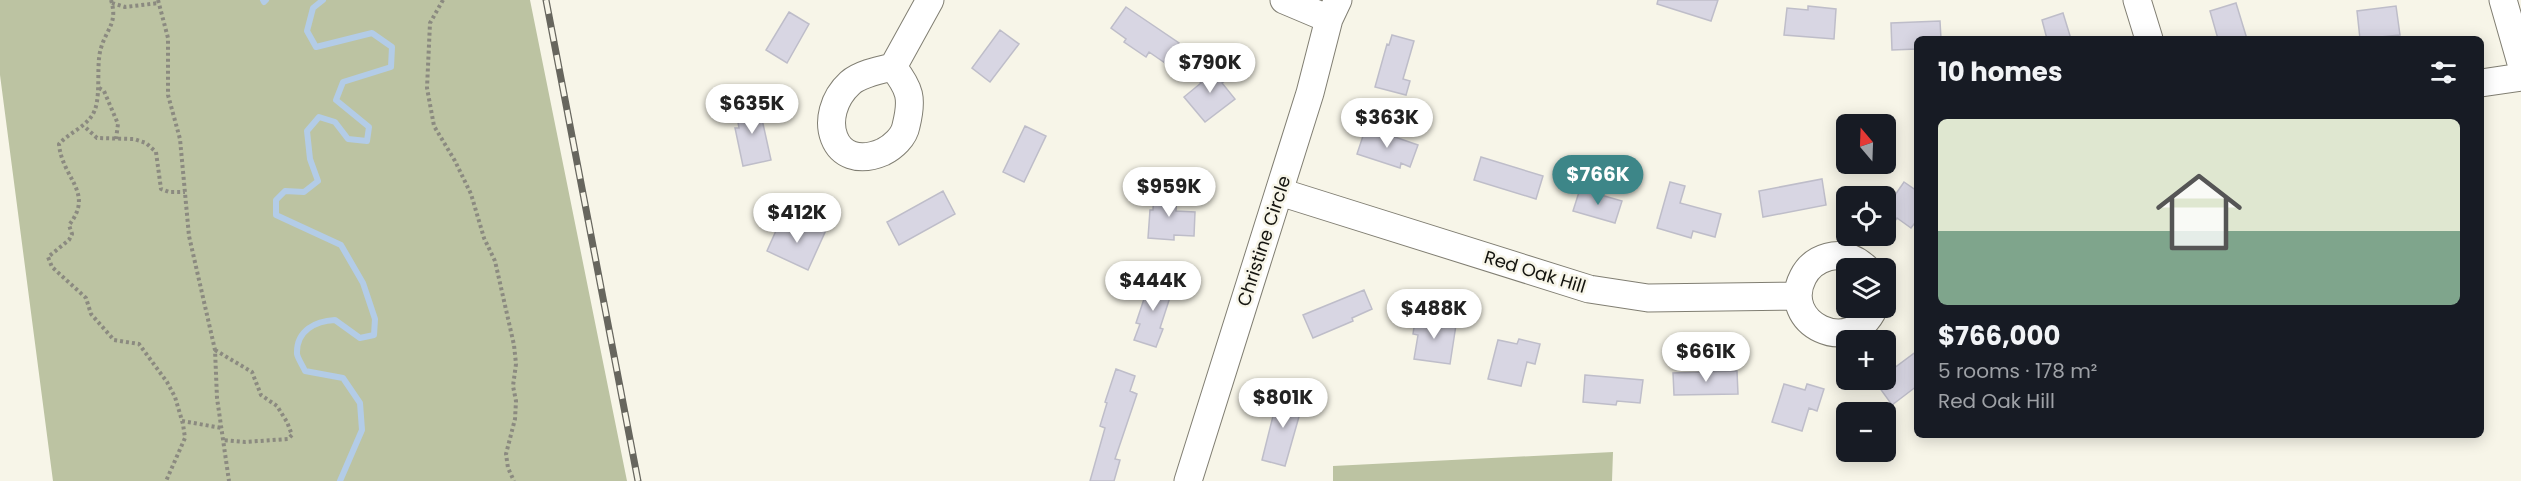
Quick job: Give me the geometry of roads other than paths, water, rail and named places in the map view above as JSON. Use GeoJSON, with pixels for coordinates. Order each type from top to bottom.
{"type":"FeatureCollection","features":[{"type":"Feature","properties":{"kind":"street"},"geometry":{"type":"LineString","coordinates":[[893,67],[930,0]]}},
{"type":"Feature","properties":{"kind":"street"},"geometry":{"type":"LineString","coordinates":[[1284,0],[1333,9]]}},
{"type":"Feature","properties":{"kind":"street"},"geometry":{"type":"LineString","coordinates":[[2137,0],[2149,36]]}},
{"type":"Feature","properties":{"kind":"street"},"geometry":{"type":"LineString","coordinates":[[2503,0],[2521,63]]}},
{"type":"Feature","properties":{"kind":"street","name":"Christine Circle"},"geometry":{"type":"LineString","coordinates":[[1188,481],[1280,192],[1333,9]]}},
{"type":"Feature","properties":{"kind":"street"},"geometry":{"type":"LineString","coordinates":[[2484,83],[2521,77]]}},
{"type":"Feature","properties":{"kind":"street","name":"Red Oak Hill"},"geometry":{"type":"LineString","coordinates":[[1280,192],[1589,289],[1648,298],[1798,296]]}},
{"type":"Feature","properties":{"kind":"street"},"geometry":{"type":"LineString","coordinates":[[1851,258],[1845,256],[1824,258],[1813,264],[1805,273],[1799,287],[1798,296],[1801,308],[1815,327],[1829,333],[1845,333],[1869,318]]}},
{"type":"Feature","properties":{"kind":"waterway"},"geometry":{"type":"LineString","coordinates":[[263,0],[264,2],[266,0]]}},
{"type":"Feature","properties":{"kind":"waterway"},"geometry":{"type":"LineString","coordinates":[[323,0],[313,8],[307,31],[316,47],[372,33],[392,47],[391,67],[343,82],[336,100],[369,127],[367,141],[348,139],[335,122],[319,117],[307,131],[310,159],[318,181],[304,192],[285,191],[276,200],[276,215],[341,245],[363,283],[375,319],[374,335],[360,338],[335,320],[321,322],[308,328],[298,346],[297,354],[305,371],[343,378],[360,403],[362,430],[340,481]]}},
{"type":"Feature","properties":{"kind":"railway"},"geometry":{"type":"LineString","coordinates":[[546,0],[638,481]]}}]}
